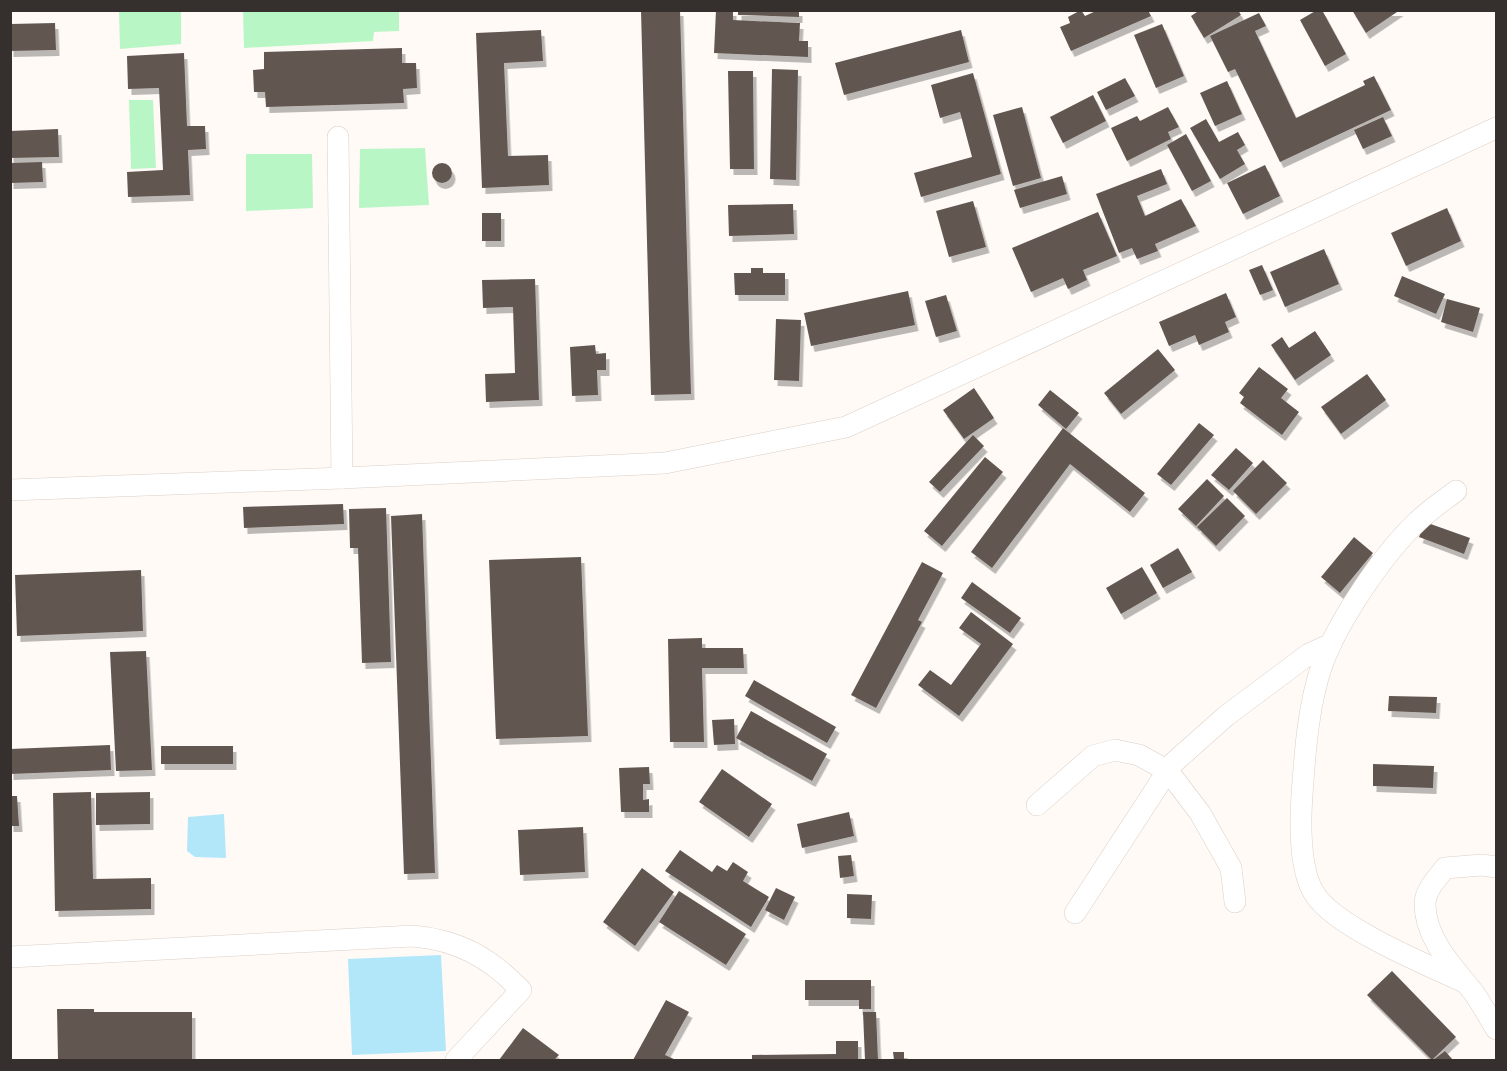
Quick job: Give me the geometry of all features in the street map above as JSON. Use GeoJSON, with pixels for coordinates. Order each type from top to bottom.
{"type":"FeatureCollection","features":[{"type":"Feature","properties":{"kind":"street"},"geometry":{"type":"LineString","coordinates":[[10,490],[665,463],[846,427],[1497,128]]}},
{"type":"Feature","properties":{"kind":"street"},"geometry":{"type":"LineString","coordinates":[[338,137],[342,478]]}},
{"type":"Feature","properties":{"kind":"street"},"geometry":{"type":"LineString","coordinates":[[1456,491],[1417,522],[1393,549],[1364,589],[1331,644],[1322,667],[1306,737],[1300,818],[1306,877],[1315,896],[1327,909],[1360,930],[1464,982]]}},
{"type":"Feature","properties":{"kind":"street"},"geometry":{"type":"LineString","coordinates":[[1075,913],[1168,771],[1190,747],[1226,716],[1309,654],[1331,644]]}},
{"type":"Feature","properties":{"kind":"street"},"geometry":{"type":"LineString","coordinates":[[1037,804],[1093,756],[1115,750],[1139,754],[1168,771],[1200,813],[1231,868],[1236,891],[1235,902]]}},
{"type":"Feature","properties":{"kind":"street"},"geometry":{"type":"LineString","coordinates":[[1497,867],[1482,865],[1445,868],[1429,889],[1425,903],[1428,927],[1447,961],[1497,1029]]}},
{"type":"Feature","properties":{"kind":"street"},"geometry":{"type":"LineString","coordinates":[[10,957],[413,936],[442,939],[464,948],[505,973],[521,990],[456,1060]]}},
{"type":"Feature","properties":{"kind":"green space"},"geometry":{"type":"Polygon","coordinates":[[[119,11],[181,11],[181,44],[120,49],[119,11]]]}},
{"type":"Feature","properties":{"kind":"green space"},"geometry":{"type":"Polygon","coordinates":[[[243,11],[399,11],[399,31],[374,32],[373,41],[244,48],[243,11]]]}},
{"type":"Feature","properties":{"kind":"green space"},"geometry":{"type":"Polygon","coordinates":[[[129,100],[153,100],[156,168],[131,169],[129,100]]]}},
{"type":"Feature","properties":{"kind":"green space"},"geometry":{"type":"Polygon","coordinates":[[[425,148],[429,205],[359,208],[360,149],[425,148]]]}},
{"type":"Feature","properties":{"kind":"green space"},"geometry":{"type":"Polygon","coordinates":[[[246,154],[312,154],[313,208],[246,211],[246,154]]]}},
{"type":"Feature","properties":{"kind":"water"},"geometry":{"type":"Polygon","coordinates":[[[224,814],[226,858],[195,857],[187,851],[188,817],[224,814]]]}},
{"type":"Feature","properties":{"kind":"water"},"geometry":{"type":"Polygon","coordinates":[[[441,955],[446,1051],[352,1055],[348,959],[441,955]]]}},
{"type":"Feature","properties":{"kind":"building"},"geometry":{"type":"Polygon","coordinates":[[[641,10],[680,10],[691,394],[651,395],[641,10]]]}},
{"type":"Feature","properties":{"kind":"building"},"geometry":{"type":"Polygon","coordinates":[[[716,10],[733,10],[733,20],[800,23],[799,41],[808,41],[808,57],[714,53],[716,10]]]}},
{"type":"Feature","properties":{"kind":"building"},"geometry":{"type":"Polygon","coordinates":[[[738,10],[799,10],[799,17],[738,15],[738,10]]]}},
{"type":"Feature","properties":{"kind":"building"},"geometry":{"type":"Polygon","coordinates":[[[1081,10],[1085,16],[1098,10],[1148,10],[1151,16],[1071,51],[1060,27],[1070,23],[1068,17],[1081,10]]]}},
{"type":"Feature","properties":{"kind":"building"},"geometry":{"type":"Polygon","coordinates":[[[1200,10],[1238,10],[1241,15],[1204,38],[1191,16],[1200,10]]]}},
{"type":"Feature","properties":{"kind":"building"},"geometry":{"type":"Polygon","coordinates":[[[1317,10],[1322,10],[1346,54],[1325,66],[1300,20],[1317,10]]]}},
{"type":"Feature","properties":{"kind":"building"},"geometry":{"type":"Polygon","coordinates":[[[1352,10],[1400,10],[1366,33],[1352,10]]]}},
{"type":"Feature","properties":{"kind":"building"},"geometry":{"type":"Polygon","coordinates":[[[1259,13],[1266,26],[1255,31],[1296,118],[1365,85],[1363,81],[1374,76],[1391,110],[1280,162],[1235,69],[1228,72],[1210,36],[1259,13]]]}},
{"type":"Feature","properties":{"kind":"building"},"geometry":{"type":"Polygon","coordinates":[[[55,23],[56,50],[10,51],[10,24],[55,23]]]}},
{"type":"Feature","properties":{"kind":"building"},"geometry":{"type":"Polygon","coordinates":[[[1162,24],[1184,76],[1156,88],[1134,35],[1162,24]]]}},
{"type":"Feature","properties":{"kind":"building"},"geometry":{"type":"Polygon","coordinates":[[[541,30],[543,61],[504,63],[508,156],[548,155],[549,185],[482,188],[476,33],[541,30]]]}},
{"type":"Feature","properties":{"kind":"building"},"geometry":{"type":"Polygon","coordinates":[[[961,30],[969,62],[844,95],[835,63],[961,30]]]}},
{"type":"Feature","properties":{"kind":"building"},"geometry":{"type":"Polygon","coordinates":[[[402,48],[402,63],[416,63],[417,88],[403,89],[404,103],[266,107],[265,92],[254,92],[253,70],[264,69],[264,52],[402,48]]]}},
{"type":"Feature","properties":{"kind":"building"},"geometry":{"type":"Polygon","coordinates":[[[184,53],[187,126],[205,126],[206,149],[188,150],[190,195],[128,197],[127,172],[163,170],[159,88],[128,89],[127,56],[184,53]]]}},
{"type":"Feature","properties":{"kind":"building"},"geometry":{"type":"Polygon","coordinates":[[[772,69],[798,70],[796,180],[770,179],[772,69]]]}},
{"type":"Feature","properties":{"kind":"building"},"geometry":{"type":"Polygon","coordinates":[[[728,71],[753,71],[754,169],[730,169],[728,71]]]}},
{"type":"Feature","properties":{"kind":"building"},"geometry":{"type":"Polygon","coordinates":[[[973,73],[1001,174],[921,197],[914,173],[972,157],[960,112],[940,118],[931,85],[973,73]]]}},
{"type":"Feature","properties":{"kind":"building"},"geometry":{"type":"Polygon","coordinates":[[[1125,78],[1135,96],[1106,110],[1097,92],[1125,78]]]}},
{"type":"Feature","properties":{"kind":"building"},"geometry":{"type":"Polygon","coordinates":[[[1227,81],[1242,114],[1215,126],[1200,93],[1227,81]]]}},
{"type":"Feature","properties":{"kind":"building"},"geometry":{"type":"Polygon","coordinates":[[[1093,95],[1106,121],[1063,143],[1050,117],[1093,95]]]}},
{"type":"Feature","properties":{"kind":"building"},"geometry":{"type":"Polygon","coordinates":[[[1022,107],[1041,178],[1013,186],[993,115],[1022,107]]]}},
{"type":"Feature","properties":{"kind":"building"},"geometry":{"type":"Polygon","coordinates":[[[1168,107],[1179,127],[1168,132],[1171,139],[1127,161],[1111,128],[1137,116],[1140,121],[1168,107]]]}},
{"type":"Feature","properties":{"kind":"building"},"geometry":{"type":"Polygon","coordinates":[[[1383,117],[1392,136],[1363,149],[1354,130],[1383,117]]]}},
{"type":"Feature","properties":{"kind":"building"},"geometry":{"type":"Polygon","coordinates":[[[1206,119],[1219,142],[1238,132],[1245,145],[1237,150],[1245,164],[1220,179],[1190,128],[1206,119]]]}},
{"type":"Feature","properties":{"kind":"building"},"geometry":{"type":"Polygon","coordinates":[[[58,129],[59,157],[10,158],[10,131],[58,129]]]}},
{"type":"Feature","properties":{"kind":"building"},"geometry":{"type":"Polygon","coordinates":[[[1186,134],[1211,181],[1192,191],[1167,145],[1186,134]]]}},
{"type":"Feature","properties":{"kind":"building"},"geometry":{"type":"Polygon","coordinates":[[[42,162],[43,182],[10,183],[10,163],[42,162]]]}},
{"type":"Feature","properties":{"kind":"building"},"geometry":{"type":"Polygon","coordinates":[[[442,163],[449,166],[452,173],[449,180],[442,183],[435,180],[432,173],[435,166],[442,163]]]}},
{"type":"Feature","properties":{"kind":"building"},"geometry":{"type":"Polygon","coordinates":[[[1265,165],[1280,196],[1243,214],[1227,183],[1265,165]]]}},
{"type":"Feature","properties":{"kind":"building"},"geometry":{"type":"Polygon","coordinates":[[[1161,169],[1167,184],[1137,196],[1145,216],[1181,199],[1196,226],[1155,244],[1158,251],[1137,259],[1132,248],[1119,253],[1096,194],[1161,169]]]}},
{"type":"Feature","properties":{"kind":"building"},"geometry":{"type":"Polygon","coordinates":[[[1062,176],[1067,194],[1020,208],[1014,190],[1062,176]]]}},
{"type":"Feature","properties":{"kind":"building"},"geometry":{"type":"Polygon","coordinates":[[[973,201],[986,247],[949,257],[936,211],[973,201]]]}},
{"type":"Feature","properties":{"kind":"building"},"geometry":{"type":"Polygon","coordinates":[[[793,204],[794,234],[729,236],[728,205],[793,204]]]}},
{"type":"Feature","properties":{"kind":"building"},"geometry":{"type":"Polygon","coordinates":[[[1447,208],[1461,241],[1406,266],[1391,233],[1447,208]]]}},
{"type":"Feature","properties":{"kind":"building"},"geometry":{"type":"Polygon","coordinates":[[[1098,212],[1117,256],[1083,270],[1087,280],[1068,289],[1063,278],[1031,292],[1012,248],[1098,212]]]}},
{"type":"Feature","properties":{"kind":"building"},"geometry":{"type":"Polygon","coordinates":[[[482,213],[501,213],[501,241],[482,241],[482,213]]]}},
{"type":"Feature","properties":{"kind":"building"},"geometry":{"type":"Polygon","coordinates":[[[1324,249],[1339,284],[1285,307],[1270,272],[1324,249]]]}},
{"type":"Feature","properties":{"kind":"building"},"geometry":{"type":"Polygon","coordinates":[[[1262,265],[1273,290],[1260,295],[1249,270],[1262,265]]]}},
{"type":"Feature","properties":{"kind":"building"},"geometry":{"type":"Polygon","coordinates":[[[751,268],[763,268],[763,273],[785,273],[785,295],[735,295],[734,273],[751,273],[751,268]]]}},
{"type":"Feature","properties":{"kind":"building"},"geometry":{"type":"Polygon","coordinates":[[[1402,276],[1445,294],[1436,314],[1394,296],[1402,276]]]}},
{"type":"Feature","properties":{"kind":"building"},"geometry":{"type":"Polygon","coordinates":[[[535,279],[539,400],[486,402],[485,374],[515,373],[513,307],[483,308],[482,280],[535,279]]]}},
{"type":"Feature","properties":{"kind":"building"},"geometry":{"type":"Polygon","coordinates":[[[908,291],[915,325],[811,346],[804,313],[908,291]]]}},
{"type":"Feature","properties":{"kind":"building"},"geometry":{"type":"Polygon","coordinates":[[[1226,293],[1236,317],[1225,322],[1229,332],[1199,345],[1195,335],[1169,346],[1159,322],[1226,293]]]}},
{"type":"Feature","properties":{"kind":"building"},"geometry":{"type":"Polygon","coordinates":[[[946,295],[957,331],[936,337],[925,301],[946,295]]]}},
{"type":"Feature","properties":{"kind":"building"},"geometry":{"type":"Polygon","coordinates":[[[1447,299],[1480,308],[1473,332],[1441,322],[1447,299]]]}},
{"type":"Feature","properties":{"kind":"building"},"geometry":{"type":"Polygon","coordinates":[[[776,319],[801,320],[799,381],[774,380],[776,319]]]}},
{"type":"Feature","properties":{"kind":"building"},"geometry":{"type":"Polygon","coordinates":[[[1315,331],[1331,355],[1295,380],[1271,345],[1282,337],[1289,348],[1315,331]]]}},
{"type":"Feature","properties":{"kind":"building"},"geometry":{"type":"Polygon","coordinates":[[[595,345],[596,354],[606,353],[606,370],[597,370],[598,395],[572,396],[570,347],[595,345]]]}},
{"type":"Feature","properties":{"kind":"building"},"geometry":{"type":"Polygon","coordinates":[[[1158,349],[1175,370],[1121,414],[1104,393],[1158,349]]]}},
{"type":"Feature","properties":{"kind":"building"},"geometry":{"type":"Polygon","coordinates":[[[1259,367],[1288,389],[1281,398],[1299,412],[1282,435],[1240,403],[1244,397],[1239,393],[1259,367]]]}},
{"type":"Feature","properties":{"kind":"building"},"geometry":{"type":"Polygon","coordinates":[[[1367,374],[1386,400],[1341,434],[1321,407],[1367,374]]]}},
{"type":"Feature","properties":{"kind":"building"},"geometry":{"type":"Polygon","coordinates":[[[974,388],[994,418],[964,439],[943,410],[974,388]]]}},
{"type":"Feature","properties":{"kind":"building"},"geometry":{"type":"Polygon","coordinates":[[[1050,390],[1079,413],[1066,429],[1038,405],[1050,390]]]}},
{"type":"Feature","properties":{"kind":"building"},"geometry":{"type":"Polygon","coordinates":[[[1199,423],[1214,435],[1171,485],[1157,474],[1199,423]]]}},
{"type":"Feature","properties":{"kind":"building"},"geometry":{"type":"Polygon","coordinates":[[[1063,428],[1145,493],[1130,512],[1070,464],[992,568],[971,552],[1063,428]]]}},
{"type":"Feature","properties":{"kind":"building"},"geometry":{"type":"Polygon","coordinates":[[[973,435],[984,446],[940,492],[929,482],[973,435]]]}},
{"type":"Feature","properties":{"kind":"building"},"geometry":{"type":"Polygon","coordinates":[[[1236,448],[1253,463],[1229,490],[1211,475],[1236,448]]]}},
{"type":"Feature","properties":{"kind":"building"},"geometry":{"type":"Polygon","coordinates":[[[985,457],[1003,472],[942,546],[924,531],[985,457]]]}},
{"type":"Feature","properties":{"kind":"building"},"geometry":{"type":"Polygon","coordinates":[[[1263,460],[1287,483],[1256,514],[1233,491],[1263,460]]]}},
{"type":"Feature","properties":{"kind":"building"},"geometry":{"type":"Polygon","coordinates":[[[1207,479],[1224,496],[1196,526],[1178,509],[1207,479]]]}},
{"type":"Feature","properties":{"kind":"building"},"geometry":{"type":"Polygon","coordinates":[[[1227,498],[1245,516],[1216,546],[1197,527],[1227,498]]]}},
{"type":"Feature","properties":{"kind":"building"},"geometry":{"type":"Polygon","coordinates":[[[343,504],[344,524],[244,528],[243,507],[343,504]]]}},
{"type":"Feature","properties":{"kind":"building"},"geometry":{"type":"Polygon","coordinates":[[[386,508],[391,662],[362,663],[358,548],[350,548],[349,509],[386,508]]]}},
{"type":"Feature","properties":{"kind":"building"},"geometry":{"type":"Polygon","coordinates":[[[422,514],[435,873],[404,874],[391,516],[422,514]]]}},
{"type":"Feature","properties":{"kind":"building"},"geometry":{"type":"Polygon","coordinates":[[[1425,522],[1470,538],[1464,554],[1419,537],[1425,522]]]}},
{"type":"Feature","properties":{"kind":"building"},"geometry":{"type":"Polygon","coordinates":[[[1354,537],[1373,553],[1340,593],[1321,577],[1354,537]]]}},
{"type":"Feature","properties":{"kind":"building"},"geometry":{"type":"Polygon","coordinates":[[[1178,548],[1192,572],[1163,588],[1150,565],[1178,548]]]}},
{"type":"Feature","properties":{"kind":"building"},"geometry":{"type":"Polygon","coordinates":[[[581,557],[588,736],[496,739],[489,560],[581,557]]]}},
{"type":"Feature","properties":{"kind":"building"},"geometry":{"type":"Polygon","coordinates":[[[922,562],[943,573],[918,620],[922,622],[876,708],[851,695],[922,562]]]}},
{"type":"Feature","properties":{"kind":"building"},"geometry":{"type":"Polygon","coordinates":[[[1142,567],[1157,593],[1121,614],[1106,588],[1142,567]]]}},
{"type":"Feature","properties":{"kind":"building"},"geometry":{"type":"Polygon","coordinates":[[[141,570],[143,631],[17,636],[15,575],[141,570]]]}},
{"type":"Feature","properties":{"kind":"building"},"geometry":{"type":"Polygon","coordinates":[[[972,582],[1021,618],[1010,633],[961,598],[972,582]]]}},
{"type":"Feature","properties":{"kind":"building"},"geometry":{"type":"Polygon","coordinates":[[[971,612],[1013,644],[959,716],[918,685],[930,670],[951,685],[981,644],[959,628],[971,612]]]}},
{"type":"Feature","properties":{"kind":"building"},"geometry":{"type":"Polygon","coordinates":[[[702,638],[702,648],[743,648],[744,668],[702,668],[704,742],[670,742],[668,639],[702,638]]]}},
{"type":"Feature","properties":{"kind":"building"},"geometry":{"type":"Polygon","coordinates":[[[146,651],[152,770],[116,771],[110,652],[146,651]]]}},
{"type":"Feature","properties":{"kind":"building"},"geometry":{"type":"Polygon","coordinates":[[[754,680],[836,727],[827,743],[745,696],[754,680]]]}},
{"type":"Feature","properties":{"kind":"building"},"geometry":{"type":"Polygon","coordinates":[[[1389,696],[1437,697],[1436,713],[1388,711],[1389,696]]]}},
{"type":"Feature","properties":{"kind":"building"},"geometry":{"type":"Polygon","coordinates":[[[751,711],[827,754],[812,781],[736,738],[751,711]]]}},
{"type":"Feature","properties":{"kind":"building"},"geometry":{"type":"Polygon","coordinates":[[[734,719],[735,744],[714,745],[712,720],[734,719]]]}},
{"type":"Feature","properties":{"kind":"building"},"geometry":{"type":"Polygon","coordinates":[[[110,745],[111,770],[10,774],[10,749],[110,745]]]}},
{"type":"Feature","properties":{"kind":"building"},"geometry":{"type":"Polygon","coordinates":[[[161,746],[233,746],[233,764],[161,764],[161,746]]]}},
{"type":"Feature","properties":{"kind":"building"},"geometry":{"type":"Polygon","coordinates":[[[1373,764],[1434,766],[1433,788],[1373,786],[1373,764]]]}},
{"type":"Feature","properties":{"kind":"building"},"geometry":{"type":"Polygon","coordinates":[[[649,767],[650,784],[643,784],[643,800],[649,799],[649,812],[621,812],[619,768],[649,767]]]}},
{"type":"Feature","properties":{"kind":"building"},"geometry":{"type":"Polygon","coordinates":[[[722,769],[772,804],[749,837],[699,802],[722,769]]]}},
{"type":"Feature","properties":{"kind":"building"},"geometry":{"type":"Polygon","coordinates":[[[91,792],[93,879],[151,878],[151,909],[55,911],[53,793],[91,792]]]}},
{"type":"Feature","properties":{"kind":"building"},"geometry":{"type":"Polygon","coordinates":[[[150,792],[150,824],[96,825],[96,793],[150,792]]]}},
{"type":"Feature","properties":{"kind":"building"},"geometry":{"type":"Polygon","coordinates":[[[10,796],[17,796],[19,826],[10,826],[10,796]]]}},
{"type":"Feature","properties":{"kind":"building"},"geometry":{"type":"Polygon","coordinates":[[[849,812],[854,836],[802,848],[797,824],[849,812]]]}},
{"type":"Feature","properties":{"kind":"building"},"geometry":{"type":"Polygon","coordinates":[[[583,827],[585,872],[520,875],[518,830],[583,827]]]}},
{"type":"Feature","properties":{"kind":"building"},"geometry":{"type":"Polygon","coordinates":[[[680,850],[712,872],[717,865],[727,871],[733,862],[748,872],[743,881],[769,897],[751,927],[665,871],[680,850]]]}},
{"type":"Feature","properties":{"kind":"building"},"geometry":{"type":"Polygon","coordinates":[[[851,855],[854,876],[840,878],[838,856],[851,855]]]}},
{"type":"Feature","properties":{"kind":"building"},"geometry":{"type":"Polygon","coordinates":[[[642,868],[674,892],[635,946],[603,922],[642,868]]]}},
{"type":"Feature","properties":{"kind":"building"},"geometry":{"type":"Polygon","coordinates":[[[776,888],[795,897],[784,920],[765,910],[776,888]]]}},
{"type":"Feature","properties":{"kind":"building"},"geometry":{"type":"Polygon","coordinates":[[[679,891],[746,934],[726,965],[659,922],[679,891]]]}},
{"type":"Feature","properties":{"kind":"building"},"geometry":{"type":"Polygon","coordinates":[[[847,894],[872,895],[871,919],[847,918],[847,894]]]}},
{"type":"Feature","properties":{"kind":"building"},"geometry":{"type":"Polygon","coordinates":[[[1392,971],[1456,1037],[1432,1060],[1367,995],[1392,971]]]}},
{"type":"Feature","properties":{"kind":"building"},"geometry":{"type":"Polygon","coordinates":[[[805,980],[871,980],[871,1009],[859,1009],[859,1000],[805,1000],[805,980]]]}},
{"type":"Feature","properties":{"kind":"building"},"geometry":{"type":"Polygon","coordinates":[[[666,1000],[689,1012],[665,1055],[676,1060],[633,1060],[666,1000]]]}},
{"type":"Feature","properties":{"kind":"building"},"geometry":{"type":"Polygon","coordinates":[[[57,1009],[94,1009],[94,1012],[192,1012],[192,1060],[58,1060],[57,1009]]]}},
{"type":"Feature","properties":{"kind":"building"},"geometry":{"type":"Polygon","coordinates":[[[863,1012],[876,1012],[878,1060],[865,1060],[863,1012]]]}},
{"type":"Feature","properties":{"kind":"building"},"geometry":{"type":"Polygon","coordinates":[[[523,1028],[559,1055],[554,1060],[499,1060],[523,1028]]]}},
{"type":"Feature","properties":{"kind":"building"},"geometry":{"type":"Polygon","coordinates":[[[836,1041],[858,1041],[858,1060],[752,1060],[752,1055],[836,1054],[836,1041]]]}},
{"type":"Feature","properties":{"kind":"building"},"geometry":{"type":"Polygon","coordinates":[[[1445,1051],[1453,1060],[1433,1060],[1445,1051]]]}},
{"type":"Feature","properties":{"kind":"building"},"geometry":{"type":"Polygon","coordinates":[[[893,1052],[904,1052],[904,1060],[894,1060],[893,1052]]]}}]}
